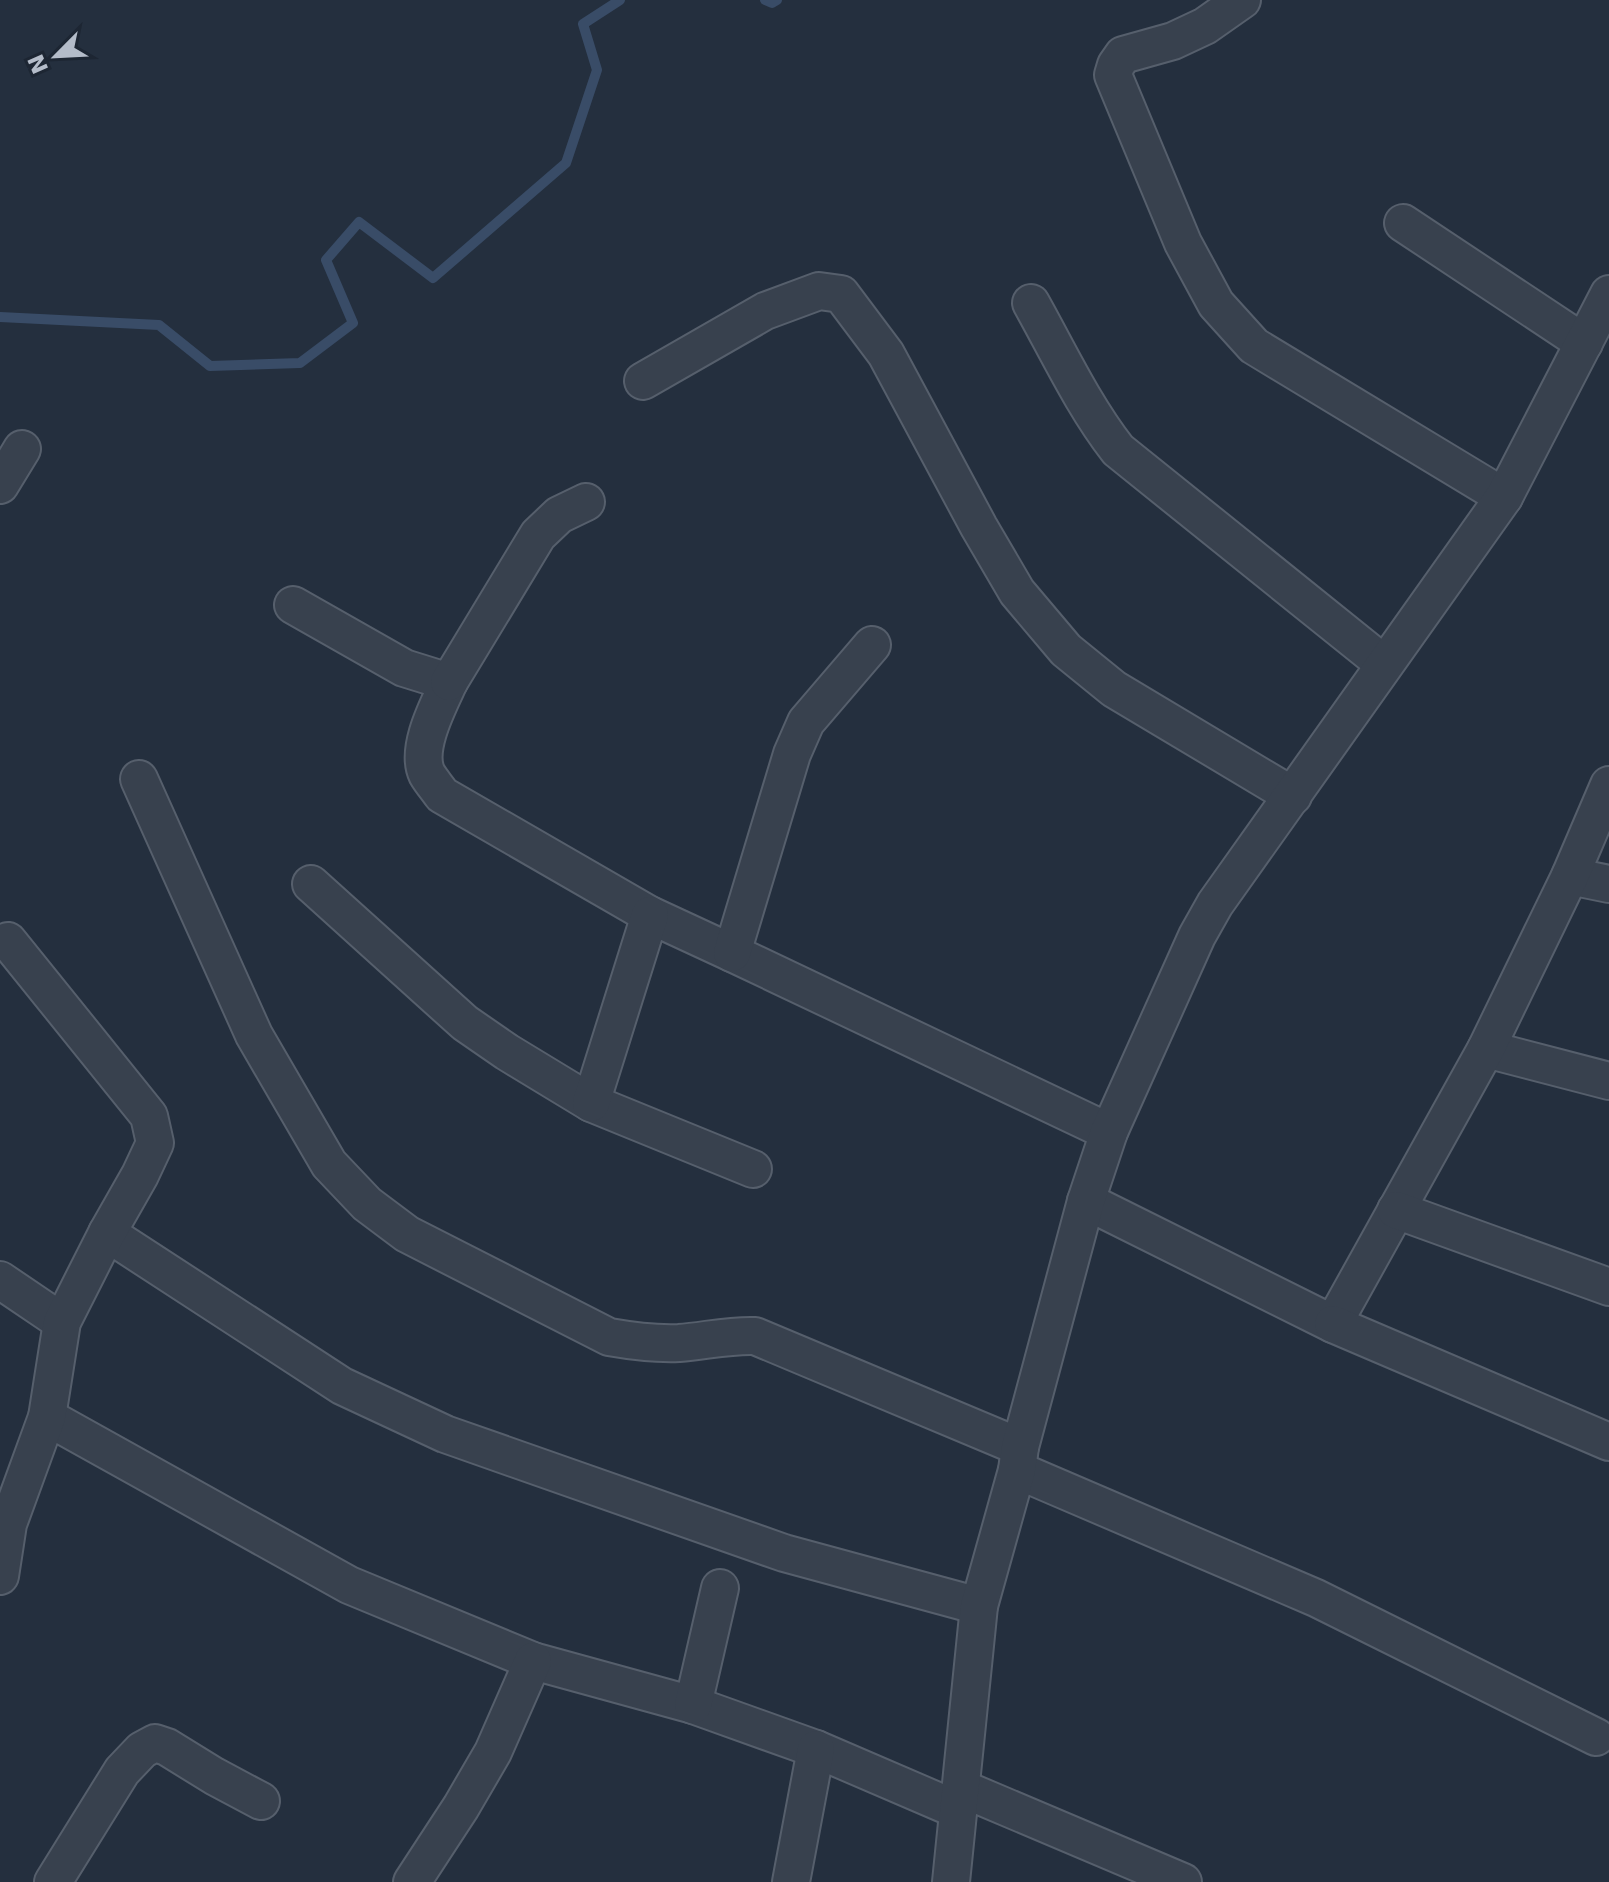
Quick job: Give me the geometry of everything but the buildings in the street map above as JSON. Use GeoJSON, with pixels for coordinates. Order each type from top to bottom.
{"type":"FeatureCollection","features":[{"type":"Feature","properties":{"kind":"street"},"geometry":{"type":"LineString","coordinates":[[1242,0],[1205,26],[1173,41],[1123,55],[1113,75],[1183,243],[1216,304],[1254,346],[1504,497]]}},
{"type":"Feature","properties":{"kind":"street"},"geometry":{"type":"LineString","coordinates":[[1403,223],[1584,343]]}},
{"type":"Feature","properties":{"kind":"street"},"geometry":{"type":"LineString","coordinates":[[643,381],[765,311],[819,291],[841,294],[886,354],[1017,592],[1066,650],[1114,689],[1293,796]]}},
{"type":"Feature","properties":{"kind":"street"},"geometry":{"type":"LineString","coordinates":[[951,1882],[979,1606],[1086,1201],[1109,1132],[1209,914],[1504,497],[1609,294]]}},
{"type":"Feature","properties":{"kind":"street"},"geometry":{"type":"LineString","coordinates":[[1031,303],[1101,428],[1118,450],[1384,664]]}},
{"type":"Feature","properties":{"kind":"street"},"geometry":{"type":"LineString","coordinates":[[0,485],[22,449]]}},
{"type":"Feature","properties":{"kind":"street"},"geometry":{"type":"LineString","coordinates":[[586,502],[559,515],[538,535],[449,682],[432,718],[424,753],[426,773],[442,795],[650,915],[1109,1132]]}},
{"type":"Feature","properties":{"kind":"street"},"geometry":{"type":"LineString","coordinates":[[293,605],[404,668],[449,682]]}},
{"type":"Feature","properties":{"kind":"street"},"geometry":{"type":"LineString","coordinates":[[732,953],[792,754],[806,722],[872,645]]}},
{"type":"Feature","properties":{"kind":"street"},"geometry":{"type":"LineString","coordinates":[[139,779],[254,1035],[329,1164],[367,1204],[407,1234],[609,1337],[638,1342],[678,1343],[738,1335],[755,1336],[1316,1598],[1596,1737]]}},
{"type":"Feature","properties":{"kind":"street"},"geometry":{"type":"LineString","coordinates":[[1333,1324],[1486,1049],[1570,876],[1609,785]]}},
{"type":"Feature","properties":{"kind":"street"},"geometry":{"type":"LineString","coordinates":[[1570,876],[1609,884]]}},
{"type":"Feature","properties":{"kind":"street"},"geometry":{"type":"LineString","coordinates":[[311,884],[465,1023],[507,1052],[591,1103],[753,1169]]}},
{"type":"Feature","properties":{"kind":"street"},"geometry":{"type":"LineString","coordinates":[[591,1103],[650,915]]}},
{"type":"Feature","properties":{"kind":"street"},"geometry":{"type":"LineString","coordinates":[[0,1576],[4,1522],[47,1417],[62,1322],[155,1143],[149,1116],[8,941]]}},
{"type":"Feature","properties":{"kind":"street"},"geometry":{"type":"LineString","coordinates":[[1486,1049],[1609,1081]]}},
{"type":"Feature","properties":{"kind":"street"},"geometry":{"type":"LineString","coordinates":[[1086,1201],[1333,1324],[1609,1442]]}},
{"type":"Feature","properties":{"kind":"street"},"geometry":{"type":"LineString","coordinates":[[1396,1210],[1609,1287]]}},
{"type":"Feature","properties":{"kind":"street"},"geometry":{"type":"LineString","coordinates":[[107,1233],[342,1386],[445,1434],[784,1553],[979,1606]]}},
{"type":"Feature","properties":{"kind":"street"},"geometry":{"type":"LineString","coordinates":[[0,1280],[62,1322]]}},
{"type":"Feature","properties":{"kind":"street"},"geometry":{"type":"LineString","coordinates":[[47,1417],[349,1585],[533,1661],[693,1705],[1183,1882]]}},
{"type":"Feature","properties":{"kind":"street"},"geometry":{"type":"LineString","coordinates":[[693,1705],[720,1588]]}},
{"type":"Feature","properties":{"kind":"street"},"geometry":{"type":"LineString","coordinates":[[412,1882],[493,1752],[533,1661]]}},
{"type":"Feature","properties":{"kind":"street"},"geometry":{"type":"LineString","coordinates":[[53,1882],[122,1771],[142,1750],[155,1743],[261,1801]]}},
{"type":"Feature","properties":{"kind":"street"},"geometry":{"type":"LineString","coordinates":[[791,1882],[816,1749]]}},
{"type":"Feature","properties":{"kind":"waterway"},"geometry":{"type":"LineString","coordinates":[[0,317],[159,325],[210,366],[300,363],[353,323],[326,260],[359,222],[433,278],[566,163],[597,70],[583,24],[620,0]]}},
{"type":"Feature","properties":{"kind":"waterway"},"geometry":{"type":"LineString","coordinates":[[765,0],[772,3],[777,0]]}}]}
